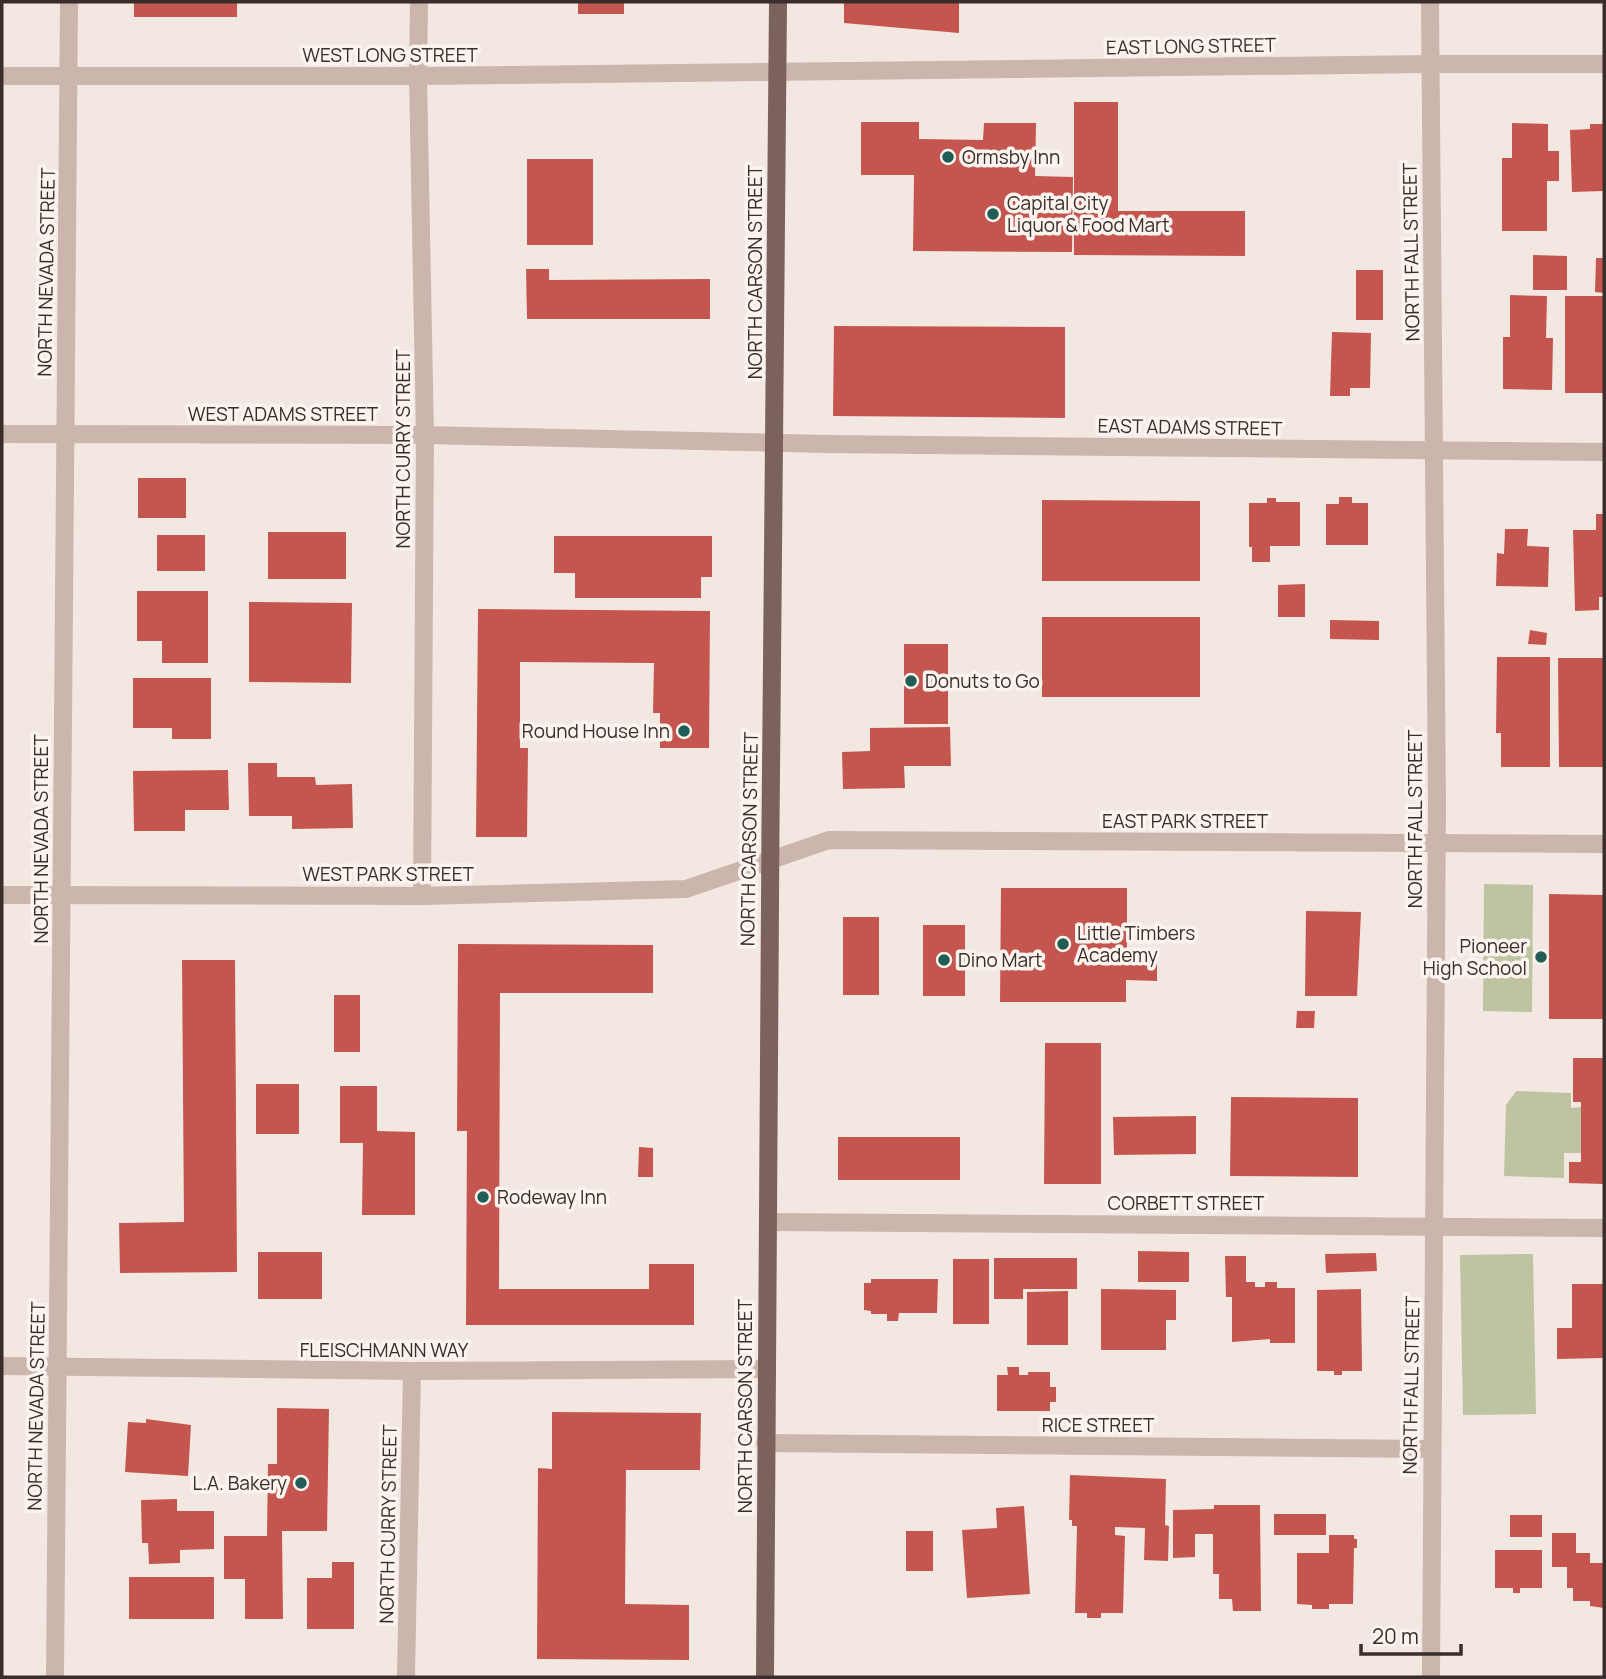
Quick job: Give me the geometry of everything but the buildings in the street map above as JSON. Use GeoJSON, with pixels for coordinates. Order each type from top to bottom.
{"type":"FeatureCollection","features":[{"type":"Feature","properties":{"kind":"main road","name":"NORTH CARSON STREET"},"geometry":{"type":"LineString","coordinates":[[765,1677],[769,859],[778,2]]}},
{"type":"Feature","properties":{"kind":"street","name":"NORTH NEVADA STREET"},"geometry":{"type":"LineString","coordinates":[[55,1677],[69,2]]}},
{"type":"Feature","properties":{"kind":"street","name":"NORTH CURRY STREET"},"geometry":{"type":"LineString","coordinates":[[419,2],[425,435],[422,896]]}},
{"type":"Feature","properties":{"kind":"street","name":"NORTH FALL STREET"},"geometry":{"type":"LineString","coordinates":[[1430,2],[1437,844],[1431,1677]]}},
{"type":"Feature","properties":{"kind":"street","name":"EAST LONG STREET"},"geometry":{"type":"LineString","coordinates":[[778,72],[1604,64]]}},
{"type":"Feature","properties":{"kind":"street","name":"WEST LONG STREET"},"geometry":{"type":"LineString","coordinates":[[2,76],[418,76],[778,72]]}},
{"type":"Feature","properties":{"kind":"street","name":"WEST ADAMS STREET"},"geometry":{"type":"LineString","coordinates":[[2,434],[425,435],[775,443]]}},
{"type":"Feature","properties":{"kind":"street","name":"EAST ADAMS STREET"},"geometry":{"type":"LineString","coordinates":[[775,443],[1604,452]]}},
{"type":"Feature","properties":{"kind":"street","name":"EAST PARK STREET"},"geometry":{"type":"LineString","coordinates":[[769,859],[829,840],[1604,844]]}},
{"type":"Feature","properties":{"kind":"street","name":"WEST PARK STREET"},"geometry":{"type":"LineString","coordinates":[[2,895],[422,896],[686,889],[769,859]]}},
{"type":"Feature","properties":{"kind":"street","name":"CORBETT STREET"},"geometry":{"type":"LineString","coordinates":[[768,1222],[1604,1228]]}},
{"type":"Feature","properties":{"kind":"street","name":"FLEISCHMANN WAY"},"geometry":{"type":"LineString","coordinates":[[2,1366],[412,1371],[766,1369]]}},
{"type":"Feature","properties":{"kind":"street","name":"NORTH CURRY STREET"},"geometry":{"type":"LineString","coordinates":[[406,1677],[412,1371]]}},
{"type":"Feature","properties":{"kind":"street","name":"RICE STREET"},"geometry":{"type":"LineString","coordinates":[[765,1443],[1431,1449]]}},
{"type":"Feature","properties":{"kind":"green space"},"geometry":{"type":"Polygon","coordinates":[[[1484,884],[1533,885],[1532,1012],[1483,1011],[1484,884]]]}},
{"type":"Feature","properties":{"kind":"green space"},"geometry":{"type":"Polygon","coordinates":[[[1516,1091],[1571,1093],[1571,1108],[1581,1107],[1581,1153],[1564,1153],[1564,1178],[1504,1176],[1506,1105],[1516,1091]]]}},
{"type":"Feature","properties":{"kind":"green space"},"geometry":{"type":"Polygon","coordinates":[[[1533,1254],[1536,1414],[1463,1415],[1460,1255],[1533,1254]]]}},
{"type":"Feature","properties":{"kind":"place","name":"Ormsby Inn"},"geometry":{"type":"Point","coordinates":[948,157]}},
{"type":"Feature","properties":{"kind":"place","name":"Capital City Liquor & Food Mart"},"geometry":{"type":"Point","coordinates":[993,214]}},
{"type":"Feature","properties":{"kind":"place","name":"Donuts to Go"},"geometry":{"type":"Point","coordinates":[911,681]}},
{"type":"Feature","properties":{"kind":"place","name":"Round House Inn"},"geometry":{"type":"Point","coordinates":[684,731]}},
{"type":"Feature","properties":{"kind":"place","name":"Little Timbers Academy"},"geometry":{"type":"Point","coordinates":[1063,944]}},
{"type":"Feature","properties":{"kind":"place","name":"Pioneer High School"},"geometry":{"type":"Point","coordinates":[1541,957]}},
{"type":"Feature","properties":{"kind":"place","name":"Dino Mart"},"geometry":{"type":"Point","coordinates":[944,960]}},
{"type":"Feature","properties":{"kind":"place","name":"Rodeway Inn"},"geometry":{"type":"Point","coordinates":[483,1197]}},
{"type":"Feature","properties":{"kind":"place","name":"L.A. Bakery"},"geometry":{"type":"Point","coordinates":[301,1483]}}]}
